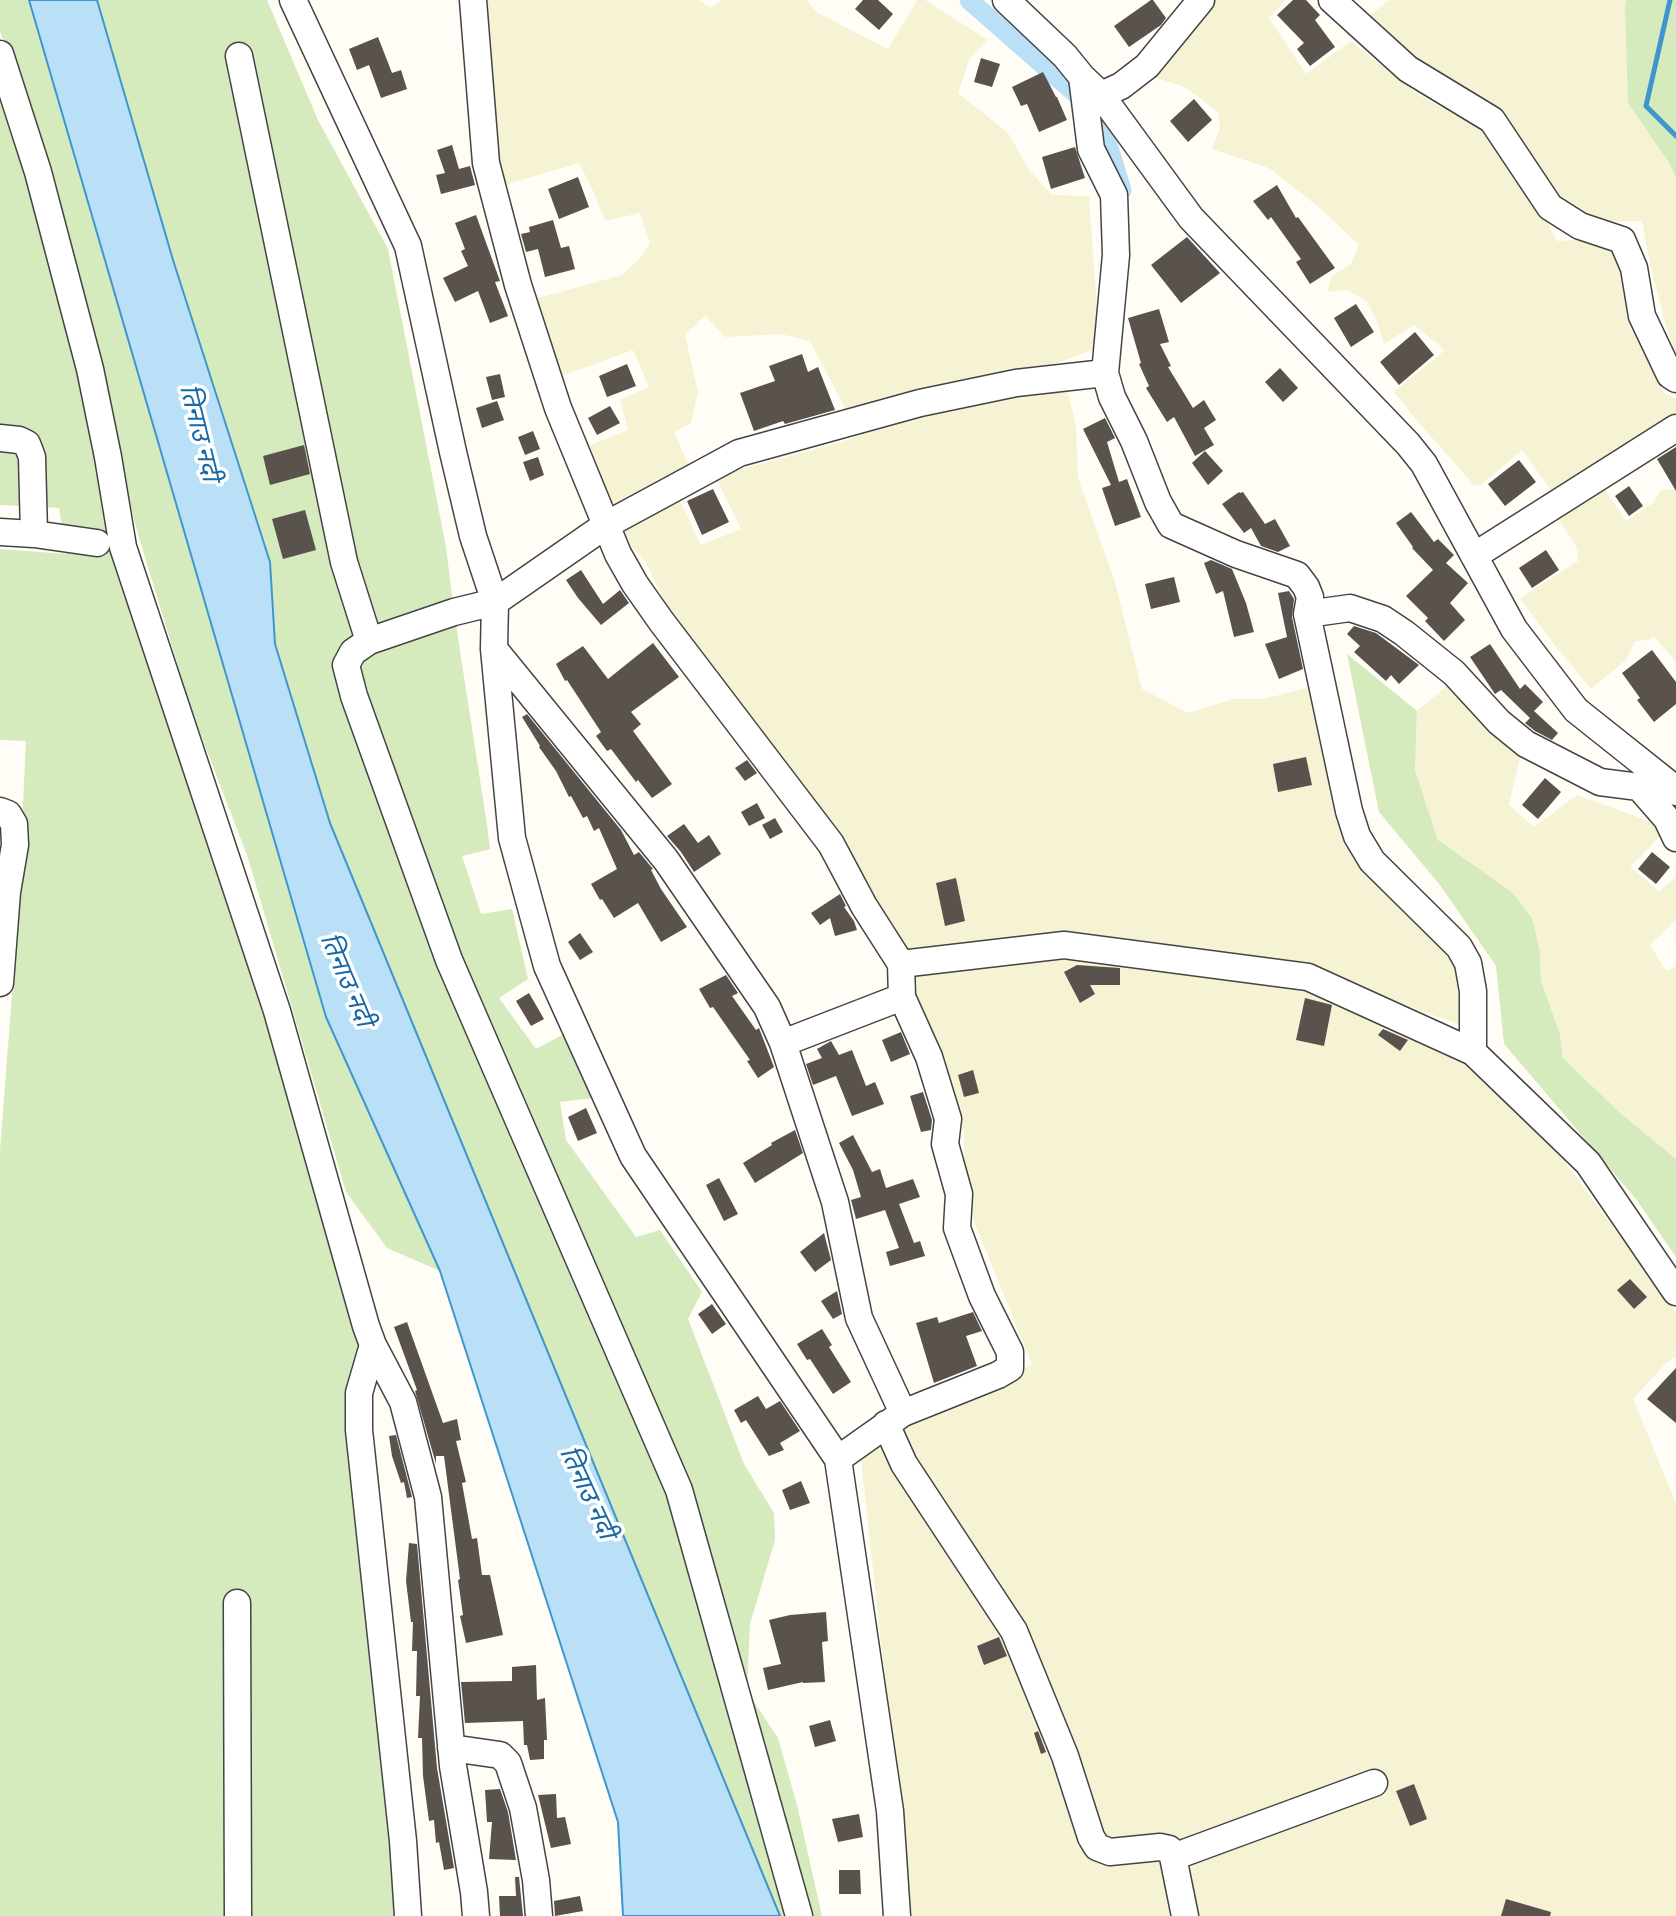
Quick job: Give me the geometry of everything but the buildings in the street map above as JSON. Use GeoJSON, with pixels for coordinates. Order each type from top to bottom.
{"type":"FeatureCollection","features":[{"type":"Feature","properties":{"kind":"street"},"geometry":{"type":"LineString","coordinates":[[293,0],[408,246],[470,524],[495,602],[494,649],[512,838],[547,966],[633,1156],[838,1459],[890,1811],[897,1916]]}},
{"type":"Feature","properties":{"kind":"street"},"geometry":{"type":"LineString","coordinates":[[473,0],[486,163],[517,285],[558,408],[624,564],[661,621],[831,844],[864,906],[901,964],[902,997],[929,1057],[948,1119],[945,1144],[959,1194],[957,1228],[982,1296],[1010,1352],[1010,1368],[894,1418],[838,1459]]}},
{"type":"Feature","properties":{"kind":"street"},"geometry":{"type":"LineString","coordinates":[[1006,0],[1065,56],[1092,86],[1191,218],[1408,444],[1424,464],[1514,629],[1576,710],[1676,792]]}},
{"type":"Feature","properties":{"kind":"street"},"geometry":{"type":"LineString","coordinates":[[1092,86],[1121,86],[1147,65],[1201,0]]}},
{"type":"Feature","properties":{"kind":"street"},"geometry":{"type":"LineString","coordinates":[[1332,0],[1408,69],[1492,120],[1550,206],[1580,226],[1622,240],[1634,268],[1642,316],[1670,375],[1676,379]]}},
{"type":"Feature","properties":{"kind":"street"},"geometry":{"type":"LineString","coordinates":[[0,54],[37,172],[90,369],[123,547],[277,1011],[373,1345],[403,1402],[428,1497],[453,1766],[474,1892],[475,1916]]}},
{"type":"Feature","properties":{"kind":"street"},"geometry":{"type":"LineString","coordinates":[[239,56],[344,562],[369,641]]}},
{"type":"Feature","properties":{"kind":"street"},"geometry":{"type":"LineString","coordinates":[[1092,86],[1091,149],[1114,195],[1116,255],[1105,373],[1112,397],[1134,441],[1158,502],[1171,525],[1236,554],[1297,575],[1306,587],[1310,597],[1307,614],[1349,811],[1357,836],[1372,861],[1459,947],[1468,964],[1473,991],[1473,1052]]}},
{"type":"Feature","properties":{"kind":"street"},"geometry":{"type":"LineString","coordinates":[[799,1916],[679,1490],[449,960],[346,665],[353,652],[369,641],[454,612],[495,602],[606,525],[739,453],[920,403],[1016,383],[1105,373]]}},
{"type":"Feature","properties":{"kind":"street"},"geometry":{"type":"LineString","coordinates":[[1474,556],[1676,428]]}},
{"type":"Feature","properties":{"kind":"street"},"geometry":{"type":"LineString","coordinates":[[0,438],[19,440],[27,444],[32,457],[34,534]]}},
{"type":"Feature","properties":{"kind":"street"},"geometry":{"type":"LineString","coordinates":[[0,532],[97,543]]}},
{"type":"Feature","properties":{"kind":"street"},"geometry":{"type":"LineString","coordinates":[[1307,614],[1350,608],[1383,619],[1454,673],[1499,722],[1526,744],[1600,782],[1639,787],[1667,818],[1676,838]]}},
{"type":"Feature","properties":{"kind":"street"},"geometry":{"type":"LineString","coordinates":[[494,649],[666,860],[761,998],[783,1043],[835,1202],[859,1318],[894,1418],[904,1464],[1014,1631],[1065,1756],[1091,1837],[1097,1847],[1110,1852],[1160,1847],[1169,1849],[1185,1916]]}},
{"type":"Feature","properties":{"kind":"street"},"geometry":{"type":"LineString","coordinates":[[0,811],[8,814],[14,824],[15,845],[1,938],[0,983]]}},
{"type":"Feature","properties":{"kind":"street"},"geometry":{"type":"LineString","coordinates":[[901,964],[1064,945],[1308,978],[1473,1052],[1588,1163],[1676,1292]]}},
{"type":"Feature","properties":{"kind":"street"},"geometry":{"type":"LineString","coordinates":[[783,1043],[902,997]]}},
{"type":"Feature","properties":{"kind":"street"},"geometry":{"type":"LineString","coordinates":[[373,1345],[359,1392],[359,1430],[403,1841],[408,1916]]}},
{"type":"Feature","properties":{"kind":"street"},"geometry":{"type":"LineString","coordinates":[[237,1603],[237,1916]]}},
{"type":"Feature","properties":{"kind":"street"},"geometry":{"type":"LineString","coordinates":[[451,1748],[500,1755],[508,1763],[523,1808],[536,1880],[539,1916]]}},
{"type":"Feature","properties":{"kind":"street"},"geometry":{"type":"LineString","coordinates":[[1173,1857],[1374,1783]]}},
{"type":"Feature","properties":{"kind":"shaded area"},"geometry":{"type":"Polygon","coordinates":[[[473,0],[699,0],[710,8],[722,0],[806,0],[818,13],[888,49],[917,0],[925,0],[988,40],[970,58],[958,93],[1008,133],[1030,171],[1052,195],[1089,196],[1097,310],[1095,349],[982,384],[846,410],[810,341],[781,334],[725,337],[705,316],[685,335],[698,392],[691,423],[674,432],[689,466],[606,514],[586,447],[628,430],[620,400],[649,387],[633,350],[551,380],[535,299],[622,275],[641,257],[650,243],[640,213],[605,221],[579,163],[498,187],[473,0]]]}},
{"type":"Feature","properties":{"kind":"shaded area"},"geometry":{"type":"Polygon","coordinates":[[[1210,0],[1286,0],[1269,18],[1306,74],[1351,41],[1417,94],[1480,128],[1521,175],[1557,241],[1619,237],[1663,392],[1676,399],[1676,416],[1612,452],[1553,493],[1522,450],[1481,485],[1474,485],[1394,392],[1445,350],[1414,325],[1384,344],[1367,302],[1348,290],[1327,292],[1332,276],[1351,264],[1359,245],[1321,209],[1269,168],[1212,149],[1220,128],[1218,112],[1185,87],[1150,76],[1210,0]]]}},
{"type":"Feature","properties":{"kind":"shaded area"},"geometry":{"type":"Polygon","coordinates":[[[1389,0],[1626,0],[1625,5],[1668,161],[1676,177],[1676,355],[1650,264],[1642,221],[1574,221],[1565,213],[1516,132],[1468,90],[1411,54],[1368,17],[1389,0]]]}},
{"type":"Feature","properties":{"kind":"shaded area"},"geometry":{"type":"Polygon","coordinates":[[[1065,381],[1076,425],[1078,478],[1115,582],[1142,689],[1188,713],[1233,699],[1264,699],[1317,685],[1381,878],[1441,939],[1466,986],[1466,1027],[1332,978],[1168,951],[908,958],[672,616],[645,561],[619,534],[678,497],[701,545],[741,529],[715,476],[838,443],[903,421],[1065,381]]]}},
{"type":"Feature","properties":{"kind":"shaded area"},"geometry":{"type":"Polygon","coordinates":[[[1602,485],[1626,521],[1653,503],[1661,490],[1676,489],[1676,662],[1654,636],[1648,640],[1635,641],[1626,660],[1591,689],[1520,598],[1578,561],[1577,548],[1556,515],[1602,485]]]}},
{"type":"Feature","properties":{"kind":"shaded area"},"geometry":{"type":"Polygon","coordinates":[[[1447,686],[1521,754],[1509,805],[1534,827],[1577,795],[1668,828],[1630,867],[1659,891],[1676,877],[1676,920],[1650,945],[1666,971],[1676,966],[1676,1159],[1619,1112],[1563,1058],[1560,1034],[1541,981],[1540,952],[1512,892],[1438,840],[1415,770],[1417,711],[1447,686]]]}},
{"type":"Feature","properties":{"kind":"shaded area"},"geometry":{"type":"Polygon","coordinates":[[[1089,955],[1309,985],[1481,1068],[1539,1127],[1676,1312],[1676,1356],[1666,1363],[1633,1399],[1676,1503],[1676,1916],[905,1916],[888,1708],[860,1449],[883,1433],[1008,1378],[1032,1364],[969,1209],[964,1181],[964,1129],[944,1082],[908,972],[1089,955]]]}},
{"type":"Feature","properties":{"kind":"green space"},"geometry":{"type":"Polygon","coordinates":[[[0,0],[29,0],[326,1017],[440,1271],[387,1248],[346,1192],[248,858],[191,709],[138,534],[102,401],[63,221],[0,31],[0,0]]]}},
{"type":"Feature","properties":{"kind":"green space"},"geometry":{"type":"Polygon","coordinates":[[[97,0],[267,0],[318,120],[388,249],[446,547],[490,849],[462,856],[481,914],[512,909],[528,979],[499,998],[536,1049],[564,1034],[594,1098],[560,1102],[566,1140],[636,1237],[660,1230],[702,1292],[688,1319],[744,1464],[774,1513],[775,1540],[750,1624],[747,1691],[778,1738],[797,1805],[822,1916],[780,1916],[330,823],[275,644],[270,562],[173,260],[97,0]]]}},
{"type":"Feature","properties":{"kind":"green space"},"geometry":{"type":"Polygon","coordinates":[[[1626,0],[1676,0],[1676,177],[1628,103],[1626,0]]]}},
{"type":"Feature","properties":{"kind":"green space"},"geometry":{"type":"Polygon","coordinates":[[[0,84],[77,358],[134,579],[333,1169],[369,1404],[416,1916],[0,1916],[0,1150],[17,929],[26,741],[0,740],[0,549],[67,554],[59,508],[0,505],[0,84]]]}},
{"type":"Feature","properties":{"kind":"green space"},"geometry":{"type":"Polygon","coordinates":[[[1347,654],[1417,711],[1415,770],[1438,840],[1512,892],[1532,918],[1540,952],[1541,981],[1560,1034],[1563,1058],[1619,1112],[1676,1159],[1676,1257],[1636,1199],[1504,1044],[1496,966],[1440,885],[1379,812],[1347,654]]]}},
{"type":"Feature","properties":{"kind":"water","name":"तिनाउ नदी"},"geometry":{"type":"Polygon","coordinates":[[[29,0],[97,0],[173,260],[270,562],[275,644],[330,823],[780,1916],[623,1916],[618,1822],[440,1271],[326,1017],[29,0]]]}},
{"type":"Feature","properties":{"kind":"waterway"},"geometry":{"type":"LineString","coordinates":[[969,0],[1076,94]]}},
{"type":"Feature","properties":{"kind":"waterway"},"geometry":{"type":"LineString","coordinates":[[1670,0],[1646,106],[1676,136]]}},
{"type":"Feature","properties":{"kind":"waterway"},"geometry":{"type":"LineString","coordinates":[[1102,131],[1122,190]]}}]}
